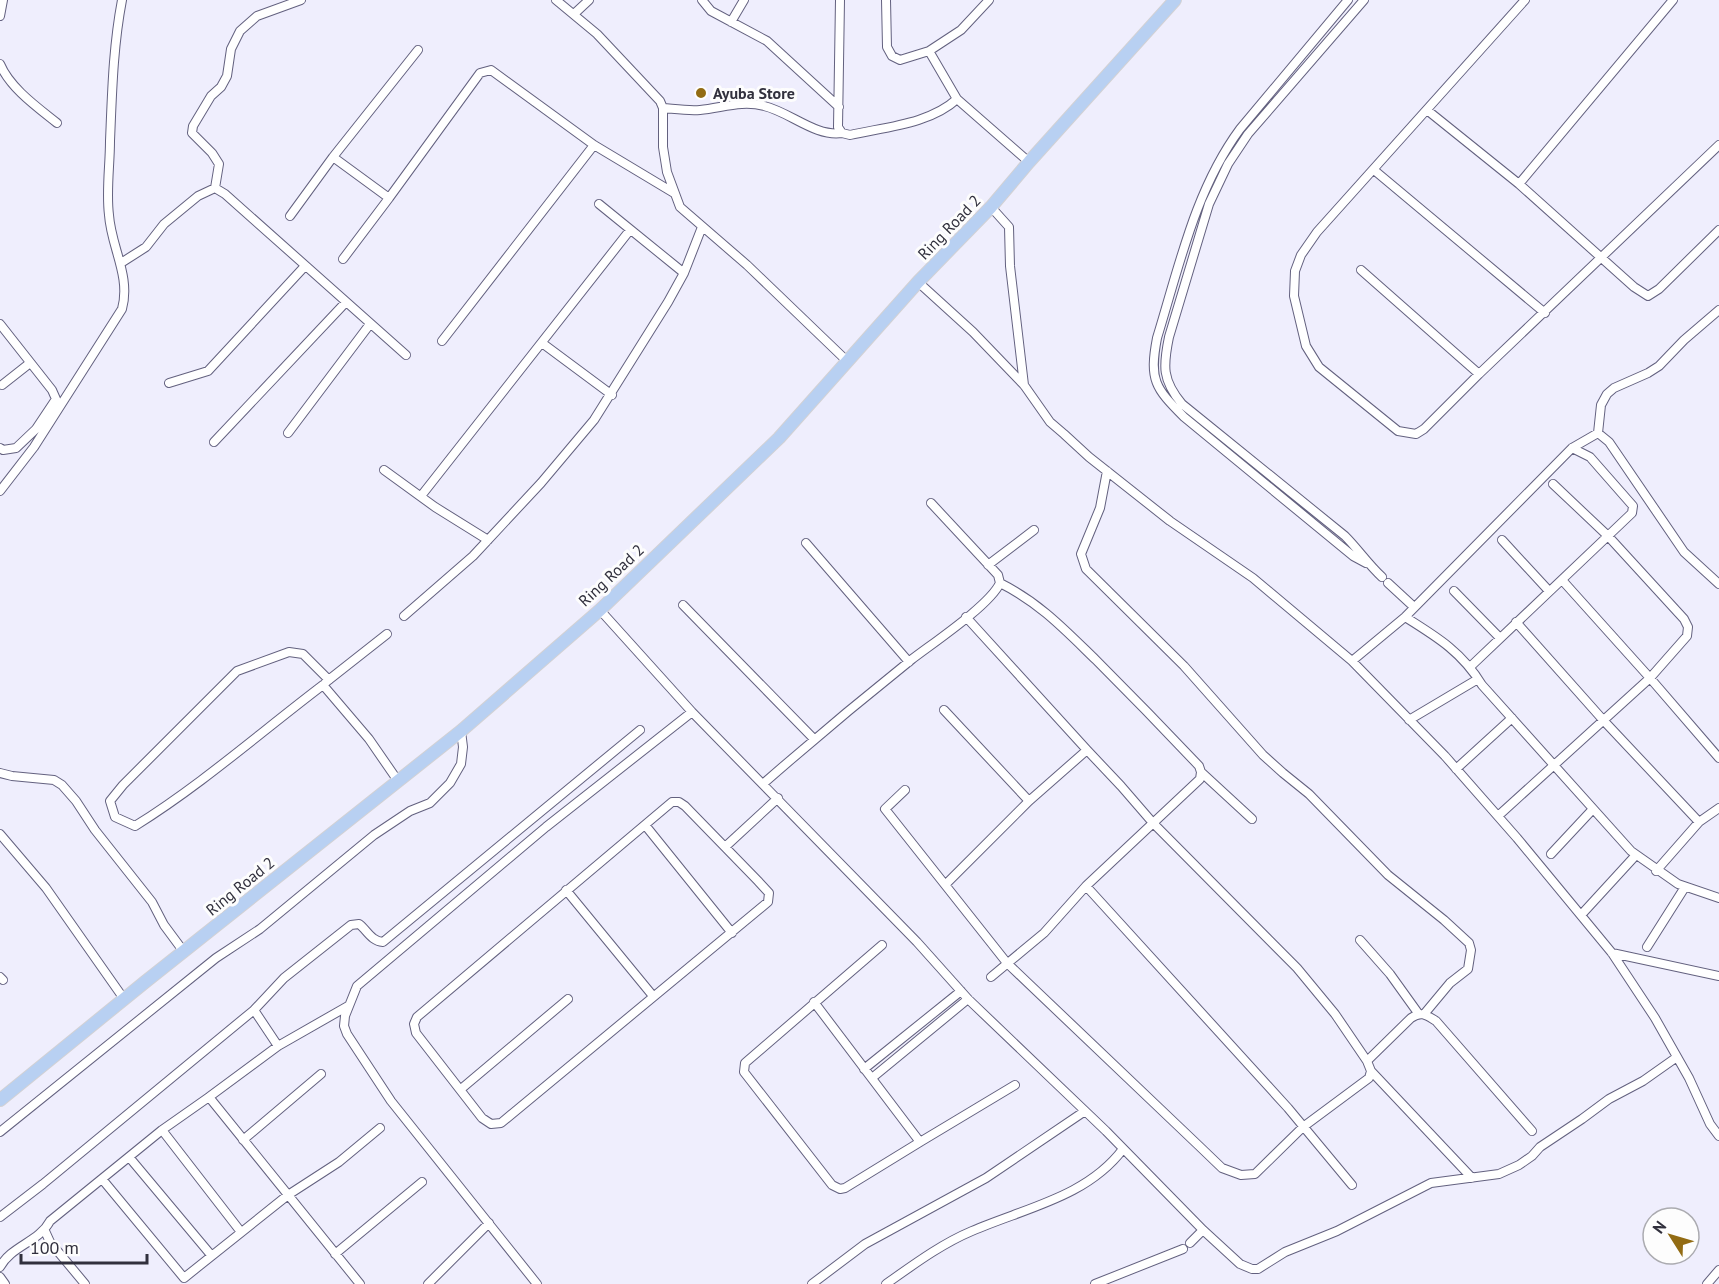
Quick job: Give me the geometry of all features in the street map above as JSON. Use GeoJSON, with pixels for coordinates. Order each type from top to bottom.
{"type":"FeatureCollection","features":[{"type":"Feature","properties":{"kind":"main road","name":"Ring Road 2"},"geometry":{"type":"LineString","coordinates":[[0,1100],[462,731],[600,610],[779,438],[918,282],[991,207],[1175,0]]}},
{"type":"Feature","properties":{"kind":"street"},"geometry":{"type":"LineString","coordinates":[[0,16],[3,0]]}},
{"type":"Feature","properties":{"kind":"street"},"geometry":{"type":"LineString","coordinates":[[0,491],[34,447],[122,309],[124,299],[121,263],[109,215],[113,68],[115,38],[122,0]]}},
{"type":"Feature","properties":{"kind":"street"},"geometry":{"type":"LineString","coordinates":[[215,188],[219,164],[212,153],[192,133],[193,126],[211,96],[221,87],[227,76],[231,49],[240,32],[257,16],[301,0]]}},
{"type":"Feature","properties":{"kind":"street"},"geometry":{"type":"LineString","coordinates":[[557,0],[597,34],[660,101],[663,108],[663,147],[667,172],[680,207],[755,272],[848,362]]}},
{"type":"Feature","properties":{"kind":"street"},"geometry":{"type":"LineString","coordinates":[[574,14],[589,0]]}},
{"type":"Feature","properties":{"kind":"street"},"geometry":{"type":"LineString","coordinates":[[702,0],[711,11],[767,41],[839,107]]}},
{"type":"Feature","properties":{"kind":"street"},"geometry":{"type":"LineString","coordinates":[[731,22],[744,0]]}},
{"type":"Feature","properties":{"kind":"street"},"geometry":{"type":"LineString","coordinates":[[840,0],[838,127],[842,133]]}},
{"type":"Feature","properties":{"kind":"street"},"geometry":{"type":"LineString","coordinates":[[886,0],[887,47],[892,56],[900,60],[929,51],[961,30],[989,0]]}},
{"type":"Feature","properties":{"kind":"street"},"geometry":{"type":"LineString","coordinates":[[1241,459],[1185,417],[1161,394],[1154,374],[1153,357],[1156,338],[1212,172],[1235,136],[1348,0]]}},
{"type":"Feature","properties":{"kind":"street"},"geometry":{"type":"LineString","coordinates":[[1364,0],[1248,134],[1228,164],[1217,185],[1164,357],[1168,383],[1178,399],[1241,459],[1353,556],[1368,564],[1382,577]]}},
{"type":"Feature","properties":{"kind":"street"},"geometry":{"type":"LineString","coordinates":[[1525,0],[1317,232],[1301,255],[1295,271],[1294,296],[1306,346],[1319,367],[1398,431],[1416,434],[1424,429],[1601,256],[1719,145]]}},
{"type":"Feature","properties":{"kind":"street"},"geometry":{"type":"LineString","coordinates":[[1519,184],[1673,0]]}},
{"type":"Feature","properties":{"kind":"street"},"geometry":{"type":"LineString","coordinates":[[290,216],[333,157],[418,50]]}},
{"type":"Feature","properties":{"kind":"street"},"geometry":{"type":"LineString","coordinates":[[929,51],[957,99],[1029,162]]}},
{"type":"Feature","properties":{"kind":"street"},"geometry":{"type":"LineString","coordinates":[[0,64],[4,74],[16,87],[57,123]]}},
{"type":"Feature","properties":{"kind":"street"},"geometry":{"type":"LineString","coordinates":[[343,259],[480,73],[491,70],[594,145],[674,193]]}},
{"type":"Feature","properties":{"kind":"street"},"geometry":{"type":"LineString","coordinates":[[1277,83],[1286,89]]}},
{"type":"Feature","properties":{"kind":"street"},"geometry":{"type":"LineString","coordinates":[[663,108],[697,111],[748,102],[790,115],[822,131],[850,135],[908,122],[942,111],[957,99]]}},
{"type":"Feature","properties":{"kind":"street"},"geometry":{"type":"LineString","coordinates":[[1427,110],[1519,184],[1634,287],[1648,296],[1659,289],[1719,230]]}},
{"type":"Feature","properties":{"kind":"street"},"geometry":{"type":"LineString","coordinates":[[442,340],[594,145]]}},
{"type":"Feature","properties":{"kind":"street"},"geometry":{"type":"LineString","coordinates":[[333,157],[389,198]]}},
{"type":"Feature","properties":{"kind":"street"},"geometry":{"type":"LineString","coordinates":[[1374,170],[1545,313]]}},
{"type":"Feature","properties":{"kind":"street"},"geometry":{"type":"LineString","coordinates":[[121,263],[146,247],[164,224],[198,196],[215,188]]}},
{"type":"Feature","properties":{"kind":"street"},"geometry":{"type":"LineString","coordinates":[[215,188],[406,356]]}},
{"type":"Feature","properties":{"kind":"street"},"geometry":{"type":"LineString","coordinates":[[599,204],[684,273]]}},
{"type":"Feature","properties":{"kind":"street"},"geometry":{"type":"LineString","coordinates":[[991,207],[1009,227],[1010,266],[1024,385]]}},
{"type":"Feature","properties":{"kind":"street"},"geometry":{"type":"LineString","coordinates":[[404,616],[473,556],[587,429],[612,395],[684,273],[702,227]]}},
{"type":"Feature","properties":{"kind":"street"},"geometry":{"type":"LineString","coordinates":[[421,496],[630,230]]}},
{"type":"Feature","properties":{"kind":"street"},"geometry":{"type":"LineString","coordinates":[[170,382],[208,371],[305,266]]}},
{"type":"Feature","properties":{"kind":"street"},"geometry":{"type":"LineString","coordinates":[[1361,270],[1479,374]]}},
{"type":"Feature","properties":{"kind":"street"},"geometry":{"type":"LineString","coordinates":[[918,282],[1024,385],[1050,422],[1107,471],[1190,535],[1253,578],[1352,661],[1456,769],[1612,953],[1677,1057],[1710,1124],[1719,1136]]}},
{"type":"Feature","properties":{"kind":"street"},"geometry":{"type":"LineString","coordinates":[[214,442],[346,302]]}},
{"type":"Feature","properties":{"kind":"street"},"geometry":{"type":"LineString","coordinates":[[1598,433],[1601,405],[1607,394],[1614,388],[1659,366],[1684,340],[1719,310]]}},
{"type":"Feature","properties":{"kind":"street"},"geometry":{"type":"LineString","coordinates":[[0,324],[52,390],[56,399],[36,429],[16,448],[3,450],[0,448]]}},
{"type":"Feature","properties":{"kind":"street"},"geometry":{"type":"LineString","coordinates":[[288,433],[370,324]]}},
{"type":"Feature","properties":{"kind":"street"},"geometry":{"type":"LineString","coordinates":[[542,343],[612,395]]}},
{"type":"Feature","properties":{"kind":"street"},"geometry":{"type":"LineString","coordinates":[[2,385],[30,363]]}},
{"type":"Feature","properties":{"kind":"street"},"geometry":{"type":"LineString","coordinates":[[1352,661],[1405,617],[1572,448],[1598,433]]}},
{"type":"Feature","properties":{"kind":"street"},"geometry":{"type":"LineString","coordinates":[[1598,433],[1609,442],[1684,552],[1719,584]]}},
{"type":"Feature","properties":{"kind":"street"},"geometry":{"type":"LineString","coordinates":[[1470,667],[1632,513],[1633,506],[1590,457],[1572,448]]}},
{"type":"Feature","properties":{"kind":"street"},"geometry":{"type":"LineString","coordinates":[[384,470],[488,540]]}},
{"type":"Feature","properties":{"kind":"street"},"geometry":{"type":"LineString","coordinates":[[1107,471],[1100,508],[1081,554],[1086,569],[1184,666],[1263,755],[1309,794],[1388,875],[1469,943],[1471,950],[1468,969],[1366,1061]]}},
{"type":"Feature","properties":{"kind":"street"},"geometry":{"type":"LineString","coordinates":[[1498,816],[1650,678],[1687,636],[1688,627],[1684,619],[1608,536],[1553,484]]}},
{"type":"Feature","properties":{"kind":"street"},"geometry":{"type":"LineString","coordinates":[[764,783],[814,739],[996,592],[1000,583],[998,575],[931,503]]}},
{"type":"Feature","properties":{"kind":"street"},"geometry":{"type":"LineString","coordinates":[[988,565],[1034,530]]}},
{"type":"Feature","properties":{"kind":"street"},"geometry":{"type":"LineString","coordinates":[[1502,540],[1549,591]]}},
{"type":"Feature","properties":{"kind":"street"},"geometry":{"type":"LineString","coordinates":[[806,543],[909,662]]}},
{"type":"Feature","properties":{"kind":"street"},"geometry":{"type":"LineString","coordinates":[[1562,580],[1719,758]]}},
{"type":"Feature","properties":{"kind":"street"},"geometry":{"type":"LineString","coordinates":[[1000,583],[1024,595],[1048,614],[1143,705],[1201,771],[1252,819]]}},
{"type":"Feature","properties":{"kind":"street"},"geometry":{"type":"LineString","coordinates":[[1388,583],[1414,608]]}},
{"type":"Feature","properties":{"kind":"street"},"geometry":{"type":"LineString","coordinates":[[1454,591],[1500,638]]}},
{"type":"Feature","properties":{"kind":"street"},"geometry":{"type":"LineString","coordinates":[[683,605],[814,739]]}},
{"type":"Feature","properties":{"kind":"street"},"geometry":{"type":"LineString","coordinates":[[600,610],[692,712],[764,783],[968,999],[1085,1111],[1203,1230],[1240,1264],[1252,1269],[1258,1269],[1286,1252],[1337,1231],[1420,1187],[1431,1183],[1499,1174],[1519,1165],[1532,1156],[1540,1146],[1609,1099],[1643,1081],[1677,1057]]}},
{"type":"Feature","properties":{"kind":"street"},"geometry":{"type":"LineString","coordinates":[[966,617],[1153,823],[1297,968],[1335,1014],[1371,1071],[1472,1178]]}},
{"type":"Feature","properties":{"kind":"street"},"geometry":{"type":"LineString","coordinates":[[1405,617],[1445,643],[1470,667],[1512,718],[1636,855],[1656,871],[1685,887],[1719,898]]}},
{"type":"Feature","properties":{"kind":"street"},"geometry":{"type":"LineString","coordinates":[[1516,622],[1604,721],[1699,822]]}},
{"type":"Feature","properties":{"kind":"street"},"geometry":{"type":"LineString","coordinates":[[387,634],[326,683],[135,826],[116,818],[110,801],[123,785],[237,671],[289,652],[303,654],[326,683],[365,735],[398,781]]}},
{"type":"Feature","properties":{"kind":"street"},"geometry":{"type":"LineString","coordinates":[[1409,720],[1478,679]]}},
{"type":"Feature","properties":{"kind":"street"},"geometry":{"type":"LineString","coordinates":[[944,710],[1029,801]]}},
{"type":"Feature","properties":{"kind":"street"},"geometry":{"type":"LineString","coordinates":[[537,1284],[390,1101],[347,1034],[344,1026],[348,1006],[357,986],[422,930],[546,827],[692,712]]}},
{"type":"Feature","properties":{"kind":"street"},"geometry":{"type":"LineString","coordinates":[[1456,769],[1512,718]]}},
{"type":"Feature","properties":{"kind":"street"},"geometry":{"type":"LineString","coordinates":[[0,1217],[254,1010],[284,978],[351,926],[359,924],[377,942],[382,942],[640,730]]}},
{"type":"Feature","properties":{"kind":"street"},"geometry":{"type":"LineString","coordinates":[[0,1132],[216,958],[261,929],[374,835],[410,811],[430,803],[450,783],[461,764],[462,731]]}},
{"type":"Feature","properties":{"kind":"street"},"geometry":{"type":"LineString","coordinates":[[946,884],[1029,801],[1086,750]]}},
{"type":"Feature","properties":{"kind":"street"},"geometry":{"type":"LineString","coordinates":[[991,977],[1044,933],[1086,886],[1200,779],[1201,771]]}},
{"type":"Feature","properties":{"kind":"street"},"geometry":{"type":"LineString","coordinates":[[0,773],[54,780],[62,785],[152,902],[164,925],[184,952]]}},
{"type":"Feature","properties":{"kind":"street"},"geometry":{"type":"LineString","coordinates":[[905,790],[885,809],[1007,963],[1221,1168],[1240,1175],[1255,1174],[1303,1127],[1369,1078],[1371,1071]]}},
{"type":"Feature","properties":{"kind":"street"},"geometry":{"type":"LineString","coordinates":[[726,848],[778,798]]}},
{"type":"Feature","properties":{"kind":"street"},"geometry":{"type":"LineString","coordinates":[[672,802],[679,802],[726,848],[769,893],[768,902],[501,1123],[491,1124],[482,1118],[416,1034],[414,1024],[417,1017],[672,802]]}},
{"type":"Feature","properties":{"kind":"street"},"geometry":{"type":"LineString","coordinates":[[1656,871],[1699,822],[1719,808]]}},
{"type":"Feature","properties":{"kind":"street"},"geometry":{"type":"LineString","coordinates":[[1551,854],[1593,809]]}},
{"type":"Feature","properties":{"kind":"street"},"geometry":{"type":"LineString","coordinates":[[645,825],[732,933]]}},
{"type":"Feature","properties":{"kind":"street"},"geometry":{"type":"LineString","coordinates":[[0,834],[46,888],[124,999]]}},
{"type":"Feature","properties":{"kind":"street"},"geometry":{"type":"LineString","coordinates":[[1581,915],[1636,855]]}},
{"type":"Feature","properties":{"kind":"street"},"geometry":{"type":"LineString","coordinates":[[1086,886],[1303,1127],[1352,1185]]}},
{"type":"Feature","properties":{"kind":"street"},"geometry":{"type":"LineString","coordinates":[[1647,947],[1685,887]]}},
{"type":"Feature","properties":{"kind":"street"},"geometry":{"type":"LineString","coordinates":[[566,890],[653,996]]}},
{"type":"Feature","properties":{"kind":"street"},"geometry":{"type":"LineString","coordinates":[[1360,940],[1421,1013],[1436,1021],[1532,1131]]}},
{"type":"Feature","properties":{"kind":"street"},"geometry":{"type":"LineString","coordinates":[[882,945],[745,1063],[744,1072],[832,1185],[845,1188],[1016,1085]]}},
{"type":"Feature","properties":{"kind":"street"},"geometry":{"type":"LineString","coordinates":[[1612,953],[1719,976]]}},
{"type":"Feature","properties":{"kind":"street"},"geometry":{"type":"LineString","coordinates":[[864,1070],[961,991]]}},
{"type":"Feature","properties":{"kind":"street"},"geometry":{"type":"LineString","coordinates":[[461,1089],[568,999]]}},
{"type":"Feature","properties":{"kind":"street"},"geometry":{"type":"LineString","coordinates":[[872,1078],[968,999]]}},
{"type":"Feature","properties":{"kind":"street"},"geometry":{"type":"LineString","coordinates":[[814,1002],[920,1142]]}},
{"type":"Feature","properties":{"kind":"street"},"geometry":{"type":"LineString","coordinates":[[0,1267],[5,1257],[45,1231],[50,1221],[162,1130],[278,1046],[348,1006]]}},
{"type":"Feature","properties":{"kind":"street"},"geometry":{"type":"LineString","coordinates":[[254,1010],[278,1046]]}},
{"type":"Feature","properties":{"kind":"street"},"geometry":{"type":"LineString","coordinates":[[243,1140],[321,1074]]}},
{"type":"Feature","properties":{"kind":"street"},"geometry":{"type":"LineString","coordinates":[[209,1097],[360,1284]]}},
{"type":"Feature","properties":{"kind":"street"},"geometry":{"type":"LineString","coordinates":[[812,1284],[865,1244],[986,1178],[1085,1111]]}},
{"type":"Feature","properties":{"kind":"street"},"geometry":{"type":"LineString","coordinates":[[102,1179],[183,1278],[288,1195],[339,1162],[380,1128]]}},
{"type":"Feature","properties":{"kind":"street"},"geometry":{"type":"LineString","coordinates":[[162,1130],[241,1232]]}},
{"type":"Feature","properties":{"kind":"street"},"geometry":{"type":"LineString","coordinates":[[886,1284],[914,1264],[970,1232],[1077,1190],[1100,1175],[1123,1149]]}},
{"type":"Feature","properties":{"kind":"street"},"geometry":{"type":"LineString","coordinates":[[129,1157],[211,1256]]}},
{"type":"Feature","properties":{"kind":"street"},"geometry":{"type":"LineString","coordinates":[[335,1254],[422,1182]]}},
{"type":"Feature","properties":{"kind":"street"},"geometry":{"type":"LineString","coordinates":[[428,1284],[489,1223]]}},
{"type":"Feature","properties":{"kind":"street"},"geometry":{"type":"LineString","coordinates":[[1191,1243],[1203,1230]]}},
{"type":"Feature","properties":{"kind":"street"},"geometry":{"type":"LineString","coordinates":[[45,1231],[50,1242],[85,1284]]}},
{"type":"Feature","properties":{"kind":"street"},"geometry":{"type":"LineString","coordinates":[[1095,1284],[1183,1249]]}},
{"type":"Feature","properties":{"kind":"street"},"geometry":{"type":"LineString","coordinates":[[1707,1284],[1719,1270]]}},
{"type":"Feature","properties":{"kind":"street"},"geometry":{"type":"LineString","coordinates":[[0,1277],[5,1284]]}},
{"type":"Feature","properties":{"kind":"place","name":"Ayuba Store"},"geometry":{"type":"Point","coordinates":[701,93]}}]}
